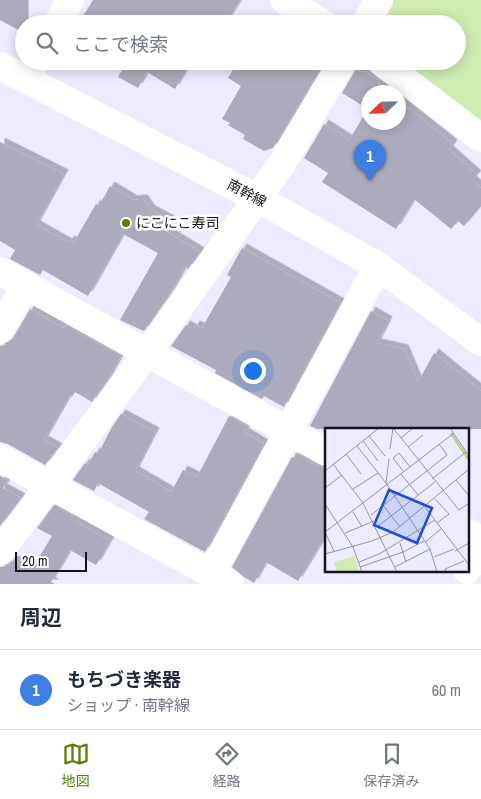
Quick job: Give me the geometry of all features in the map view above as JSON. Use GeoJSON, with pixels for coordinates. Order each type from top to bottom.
{"type":"FeatureCollection","features":[{"type":"Feature","properties":{"kind":"street"},"geometry":{"type":"LineString","coordinates":[[62,15],[70,0]]}},
{"type":"Feature","properties":{"kind":"street"},"geometry":{"type":"LineString","coordinates":[[284,0],[309,15]]}},
{"type":"Feature","properties":{"kind":"street"},"geometry":{"type":"LineString","coordinates":[[370,15],[379,0]]}},
{"type":"Feature","properties":{"kind":"street","name":"南幹線"},"geometry":{"type":"LineString","coordinates":[[0,66],[15,68]]}},
{"type":"Feature","properties":{"kind":"street","name":"南幹線"},"geometry":{"type":"LineString","coordinates":[[31,70],[378,266],[481,342]]}},
{"type":"Feature","properties":{"kind":"street"},"geometry":{"type":"LineString","coordinates":[[0,552],[147,354],[258,198],[281,165],[338,70]]}},
{"type":"Feature","properties":{"kind":"street"},"geometry":{"type":"LineString","coordinates":[[392,70],[481,138]]}},
{"type":"Feature","properties":{"kind":"street"},"geometry":{"type":"LineString","coordinates":[[0,458],[220,579],[289,430],[378,266]]}},
{"type":"Feature","properties":{"kind":"street"},"geometry":{"type":"LineString","coordinates":[[0,271],[325,451]]}},
{"type":"Feature","properties":{"kind":"street"},"geometry":{"type":"LineString","coordinates":[[0,330],[26,285]]}},
{"type":"Feature","properties":{"kind":"street"},"geometry":{"type":"LineString","coordinates":[[468,533],[481,540]]}},
{"type":"Feature","properties":{"kind":"street"},"geometry":{"type":"LineString","coordinates":[[468,569],[481,552]]}},
{"type":"Feature","properties":{"kind":"street"},"geometry":{"type":"LineString","coordinates":[[456,584],[465,572]]}},
{"type":"Feature","properties":{"kind":"green space"},"geometry":{"type":"Polygon","coordinates":[[[393,0],[481,0],[481,125],[412,70],[466,70],[466,15],[383,15],[393,0]]]}},
{"type":"Feature","properties":{"kind":"building"},"geometry":{"type":"Polygon","coordinates":[[[0,0],[24,0],[24,15],[15,15],[15,28],[0,20],[0,0]]]}},
{"type":"Feature","properties":{"kind":"building"},"geometry":{"type":"Polygon","coordinates":[[[93,0],[240,0],[231,15],[84,15],[93,0]]]}},
{"type":"Feature","properties":{"kind":"building"},"geometry":{"type":"Polygon","coordinates":[[[122,70],[186,70],[175,89],[147,72],[138,88],[118,77],[122,70]]]}},
{"type":"Feature","properties":{"kind":"building"},"geometry":{"type":"Polygon","coordinates":[[[233,70],[320,70],[273,148],[264,151],[243,139],[245,135],[222,119],[241,86],[228,78],[233,70]]]}},
{"type":"Feature","properties":{"kind":"building"},"geometry":{"type":"Polygon","coordinates":[[[355,70],[364,71],[380,81],[378,84],[379,85],[361,85],[361,105],[342,93],[355,70]]]}},
{"type":"Feature","properties":{"kind":"building"},"geometry":{"type":"Polygon","coordinates":[[[406,106],[453,144],[449,150],[477,175],[472,180],[481,188],[481,206],[464,226],[458,221],[451,229],[414,199],[396,229],[322,182],[328,173],[304,158],[324,124],[349,140],[361,120],[361,130],[406,130],[406,106]]]}},
{"type":"Feature","properties":{"kind":"building"},"geometry":{"type":"Polygon","coordinates":[[[0,142],[64,174],[36,225],[68,243],[70,240],[74,242],[96,204],[99,206],[110,186],[133,200],[143,199],[151,210],[170,220],[164,230],[200,252],[188,269],[185,267],[171,292],[144,331],[120,320],[158,253],[123,234],[88,296],[43,270],[40,275],[10,259],[15,250],[0,241],[0,142]]]}},
{"type":"Feature","properties":{"kind":"building"},"geometry":{"type":"Polygon","coordinates":[[[242,248],[340,303],[284,407],[264,396],[262,399],[215,373],[216,370],[171,346],[186,325],[193,329],[195,325],[202,328],[231,277],[227,275],[242,248]]]}},
{"type":"Feature","properties":{"kind":"building"},"geometry":{"type":"Polygon","coordinates":[[[30,309],[63,328],[65,325],[121,356],[92,402],[75,392],[72,397],[70,395],[44,440],[58,448],[45,465],[8,444],[0,442],[0,346],[7,344],[13,338],[30,309]]]}},
{"type":"Feature","properties":{"kind":"building"},"geometry":{"type":"Polygon","coordinates":[[[371,311],[388,321],[377,343],[404,349],[418,382],[434,353],[481,391],[481,429],[317,429],[310,426],[371,311]]]}},
{"type":"Feature","properties":{"kind":"building"},"geometry":{"type":"Polygon","coordinates":[[[121,414],[155,432],[135,471],[171,492],[183,470],[197,477],[229,416],[247,426],[244,432],[264,444],[205,552],[144,519],[149,512],[98,483],[94,491],[73,480],[85,463],[88,465],[95,452],[98,454],[121,414]]]}},
{"type":"Feature","properties":{"kind":"building"},"geometry":{"type":"Polygon","coordinates":[[[296,453],[318,466],[325,468],[325,537],[298,581],[266,562],[254,583],[232,567],[292,457],[294,458],[296,453]]]}},
{"type":"Feature","properties":{"kind":"building"},"geometry":{"type":"Polygon","coordinates":[[[0,476],[8,480],[3,488],[21,498],[0,526],[0,476]]]}},
{"type":"Feature","properties":{"kind":"building"},"geometry":{"type":"Polygon","coordinates":[[[54,505],[78,518],[76,522],[110,541],[96,565],[70,550],[51,582],[55,584],[0,584],[0,567],[7,566],[14,560],[31,570],[52,536],[37,528],[54,505]]]}},
{"type":"Feature","properties":{"kind":"place","name":"もちづき楽器"},"geometry":{"type":"Point","coordinates":[370,181]}},
{"type":"Feature","properties":{"kind":"place","name":"にこにこ寿司"},"geometry":{"type":"Point","coordinates":[126,223]}}]}
